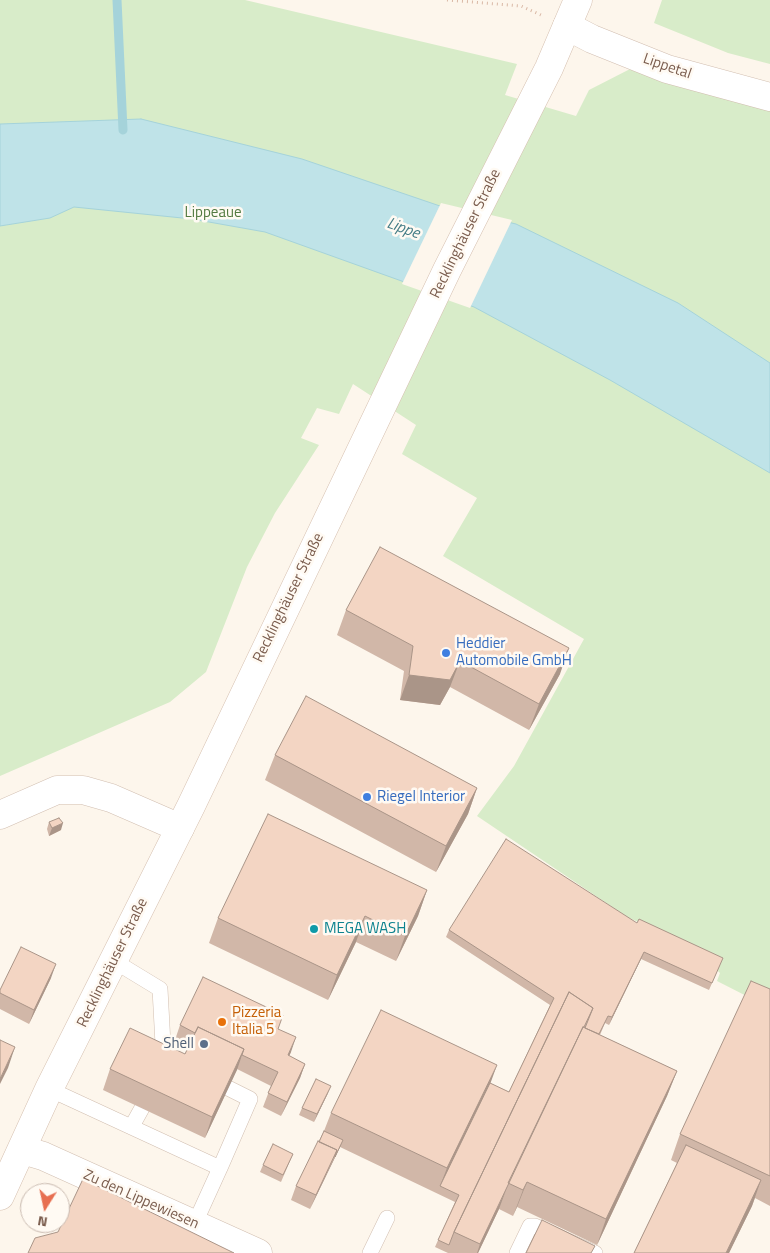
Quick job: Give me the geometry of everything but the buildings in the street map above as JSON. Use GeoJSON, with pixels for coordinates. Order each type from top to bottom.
{"type":"FeatureCollection","features":[{"type":"Feature","properties":{"kind":"main road","name":"Recklinghäuser Straße"},"geometry":{"type":"LineString","coordinates":[[0,1196],[49,1089],[180,828],[447,270],[549,68],[578,0]]}},
{"type":"Feature","properties":{"kind":"main road","name":"Lippetal"},"geometry":{"type":"LineString","coordinates":[[567,26],[592,39],[668,69],[770,97]]}},
{"type":"Feature","properties":{"kind":"main road"},"geometry":{"type":"LineString","coordinates":[[0,815],[57,790],[83,790],[111,798],[180,828]]}},
{"type":"Feature","properties":{"kind":"main road","name":"Zu den Lippewiesen"},"geometry":{"type":"LineString","coordinates":[[22,1150],[43,1156],[258,1253]]}},
{"type":"Feature","properties":{"kind":"lane"},"geometry":{"type":"LineString","coordinates":[[114,961],[160,989],[163,1063],[182,1066]]}},
{"type":"Feature","properties":{"kind":"lane"},"geometry":{"type":"LineString","coordinates":[[195,1223],[250,1099],[228,1088]]}},
{"type":"Feature","properties":{"kind":"lane"},"geometry":{"type":"LineString","coordinates":[[49,1089],[220,1168]]}},
{"type":"Feature","properties":{"kind":"lane"},"geometry":{"type":"LineString","coordinates":[[132,1126],[142,1108]]}},
{"type":"Feature","properties":{"kind":"lane"},"geometry":{"type":"LineString","coordinates":[[370,1253],[387,1218]]}},
{"type":"Feature","properties":{"kind":"lane"},"geometry":{"type":"LineString","coordinates":[[517,1253],[530,1226],[535,1226],[595,1253]]}},
{"type":"Feature","properties":{"kind":"path"},"geometry":{"type":"LineString","coordinates":[[447,0],[521,6],[567,26]]}},
{"type":"Feature","properties":{"kind":"green space","name":"Lippeaue"},"geometry":{"type":"Polygon","coordinates":[[[0,0],[245,0],[517,64],[505,95],[576,116],[589,90],[632,68],[770,108],[770,1008],[717,981],[720,973],[692,946],[627,917],[477,816],[514,766],[584,639],[443,556],[477,498],[402,454],[416,425],[353,384],[339,414],[317,408],[301,438],[319,445],[275,513],[247,567],[206,672],[170,702],[0,776],[0,0]]]}},
{"type":"Feature","properties":{"kind":"green space"},"geometry":{"type":"Polygon","coordinates":[[[662,0],[770,0],[770,64],[728,53],[654,23],[662,0]]]}},
{"type":"Feature","properties":{"kind":"water","name":"Lippe"},"geometry":{"type":"Polygon","coordinates":[[[141,119],[302,159],[440,206],[516,224],[678,303],[770,363],[770,473],[610,380],[474,307],[265,232],[192,219],[74,207],[50,218],[0,226],[0,124],[141,119]]]}},
{"type":"Feature","properties":{"kind":"pier"},"geometry":{"type":"Polygon","coordinates":[[[441,203],[512,220],[470,308],[402,284],[441,203]]]}},
{"type":"Feature","properties":{"kind":"waterway"},"geometry":{"type":"LineString","coordinates":[[117,0],[123,130]]}},
{"type":"Feature","properties":{"kind":"place","name":"Heddier Automobile GmbH"},"geometry":{"type":"Point","coordinates":[446,653]}},
{"type":"Feature","properties":{"kind":"place","name":"Riegel Interior"},"geometry":{"type":"Point","coordinates":[367,797]}},
{"type":"Feature","properties":{"kind":"place","name":"MEGA WASH"},"geometry":{"type":"Point","coordinates":[314,929]}},
{"type":"Feature","properties":{"kind":"place","name":"Pizzeria Italia 5"},"geometry":{"type":"Point","coordinates":[222,1022]}},
{"type":"Feature","properties":{"kind":"place","name":"Shell"},"geometry":{"type":"Point","coordinates":[204,1044]}}]}
